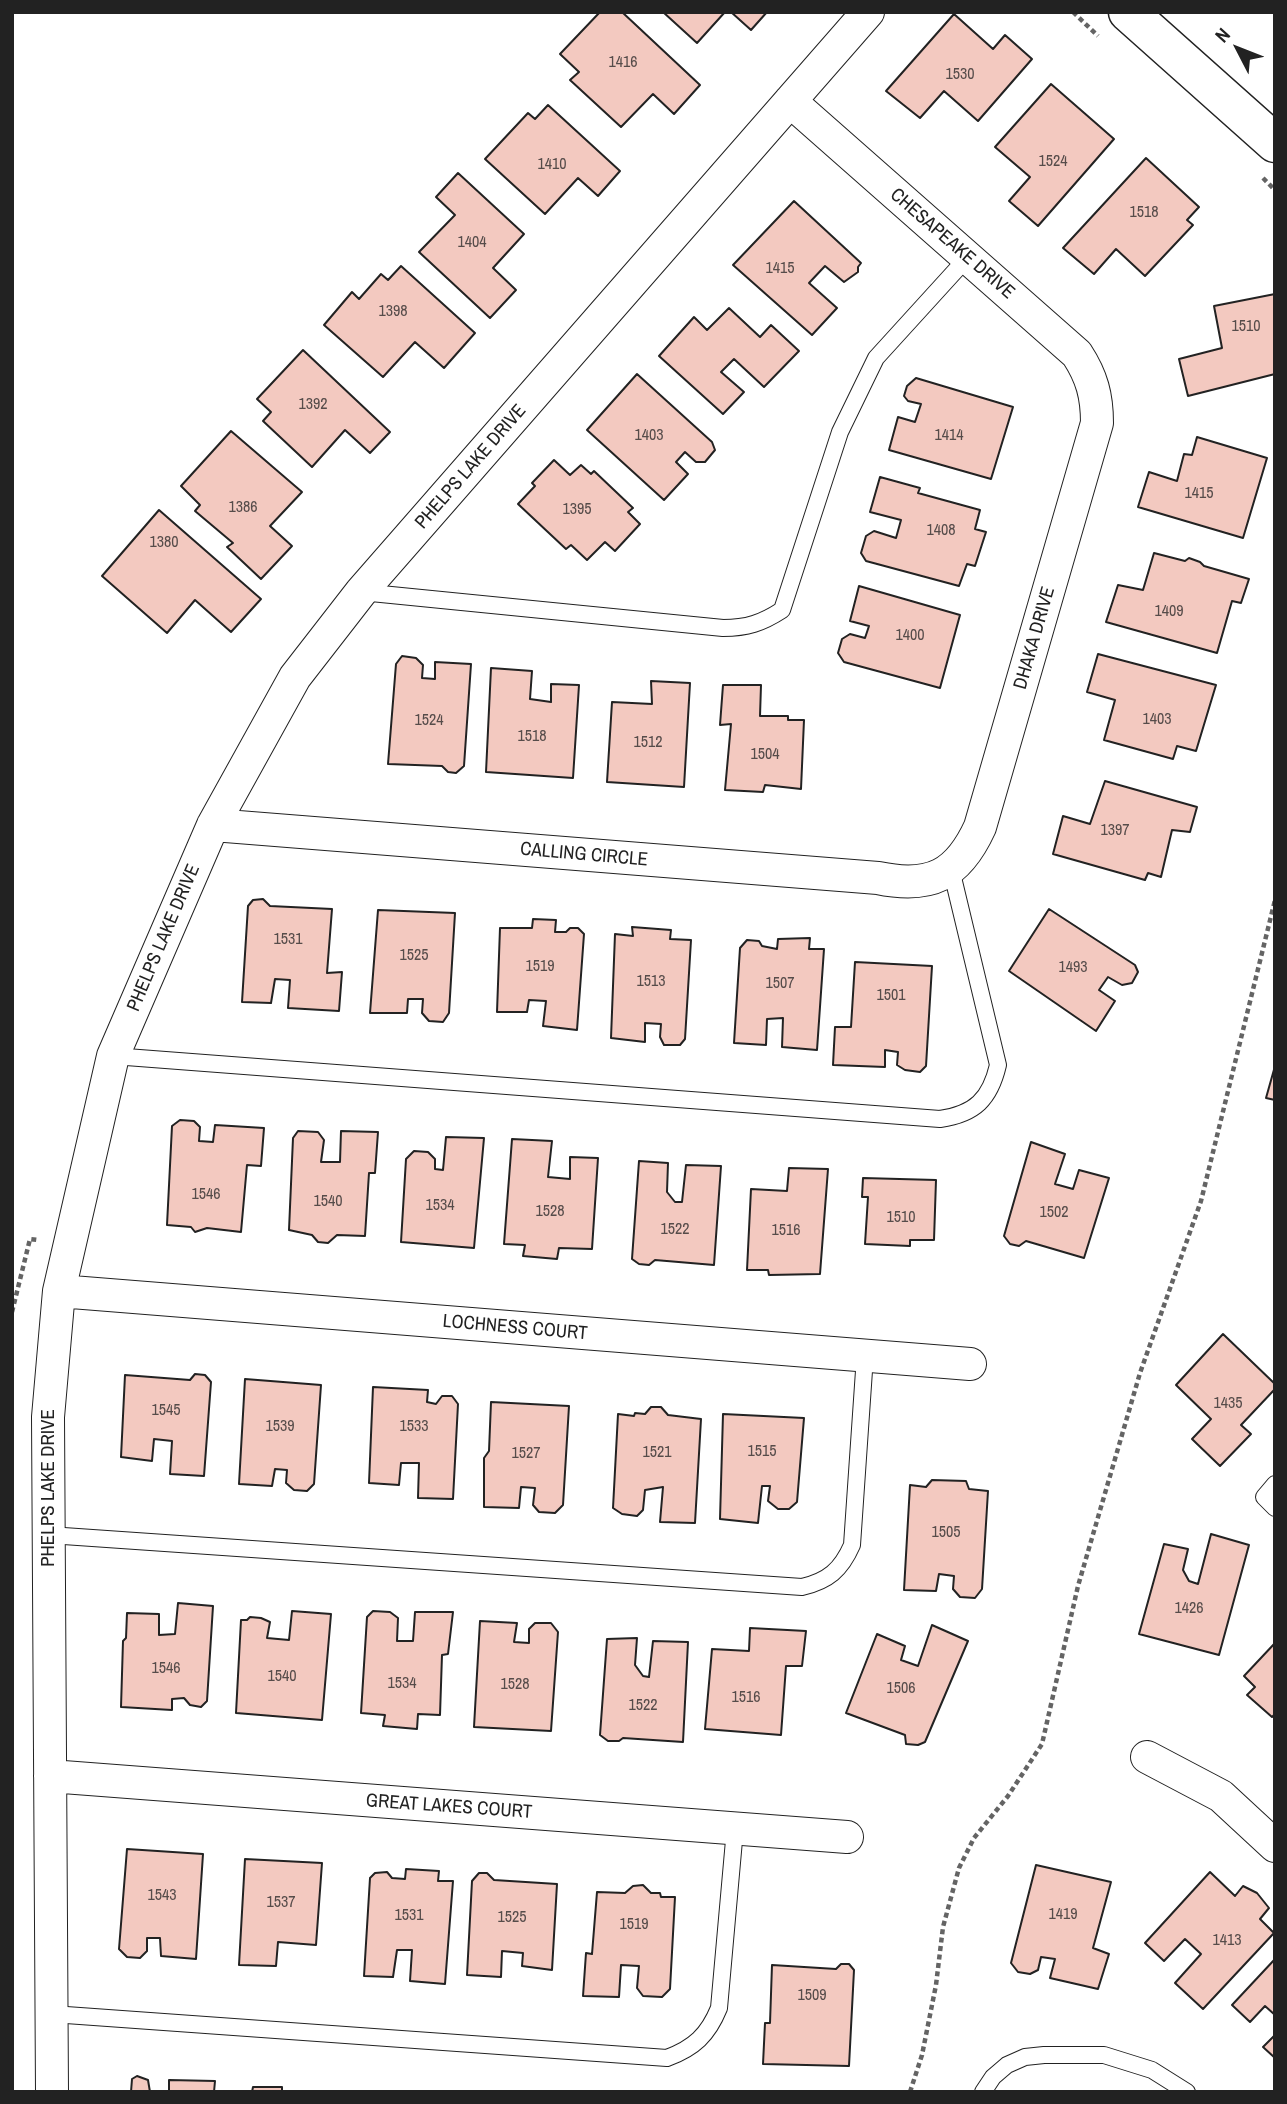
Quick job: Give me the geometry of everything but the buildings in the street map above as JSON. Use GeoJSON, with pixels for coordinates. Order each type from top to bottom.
{"type":"FeatureCollection","features":[{"type":"Feature","properties":{"kind":"main road"},"geometry":{"type":"LineString","coordinates":[[1128,12],[1275,143]]}},
{"type":"Feature","properties":{"kind":"street","name":"PHELPS LAKE DRIVE"},"geometry":{"type":"LineString","coordinates":[[52,2092],[48,1417],[59,1291],[113,1056],[213,825],[295,677],[361,592],[868,12]]}},
{"type":"Feature","properties":{"kind":"street","name":"CHESAPEAKE DRIVE"},"geometry":{"type":"LineString","coordinates":[[790,102],[1077,354],[1090,375],[1097,398]]}},
{"type":"Feature","properties":{"kind":"street","name":"DHAKA DRIVE"},"geometry":{"type":"LineString","coordinates":[[951,869],[969,851],[980,827],[1097,423],[1097,398]]}},
{"type":"Feature","properties":{"kind":"street","name":"CALLING CIRCLE"},"geometry":{"type":"LineString","coordinates":[[213,825],[864,877],[903,884],[929,880],[951,869]]}},
{"type":"Feature","properties":{"kind":"street","name":"LOCHNESS COURT"},"geometry":{"type":"LineString","coordinates":[[59,1291],[970,1364]]}},
{"type":"Feature","properties":{"kind":"street"},"geometry":{"type":"LineString","coordinates":[[1147,1757],[1221,1796],[1275,1846]]}},
{"type":"Feature","properties":{"kind":"street","name":"GREAT LAKES COURT"},"geometry":{"type":"LineString","coordinates":[[50,1776],[848,1837]]}},
{"type":"Feature","properties":{"kind":"lane"},"geometry":{"type":"LineString","coordinates":[[361,592],[723,628],[744,628],[764,621],[782,610],[840,432],[876,358],[967,258]]}},
{"type":"Feature","properties":{"kind":"lane"},"geometry":{"type":"LineString","coordinates":[[113,1056],[940,1119],[957,1116],[973,1109],[985,1097],[994,1082],[998,1065],[951,869]]}},
{"type":"Feature","properties":{"kind":"lane"},"geometry":{"type":"LineString","coordinates":[[48,1535],[802,1587],[818,1583],[833,1574],[845,1561],[852,1545],[865,1356]]}},
{"type":"Feature","properties":{"kind":"lane"},"geometry":{"type":"LineString","coordinates":[[1275,1484],[1264,1497],[1275,1508]]}},
{"type":"Feature","properties":{"kind":"lane"},"geometry":{"type":"LineString","coordinates":[[52,2014],[667,2058],[684,2052],[700,2041],[712,2025],[719,2008],[735,1829]]}},
{"type":"Feature","properties":{"kind":"lane"},"geometry":{"type":"LineString","coordinates":[[983,2092],[993,2077],[1007,2065],[1025,2057],[1044,2055],[1104,2055],[1152,2070],[1187,2092]]}},
{"type":"Feature","properties":{"kind":"path"},"geometry":{"type":"LineString","coordinates":[[910,2092],[922,2055],[936,1985],[943,1927],[959,1868],[974,1838],[1008,1796],[1042,1744],[1078,1586],[1133,1399],[1201,1200],[1275,901]]}}]}
